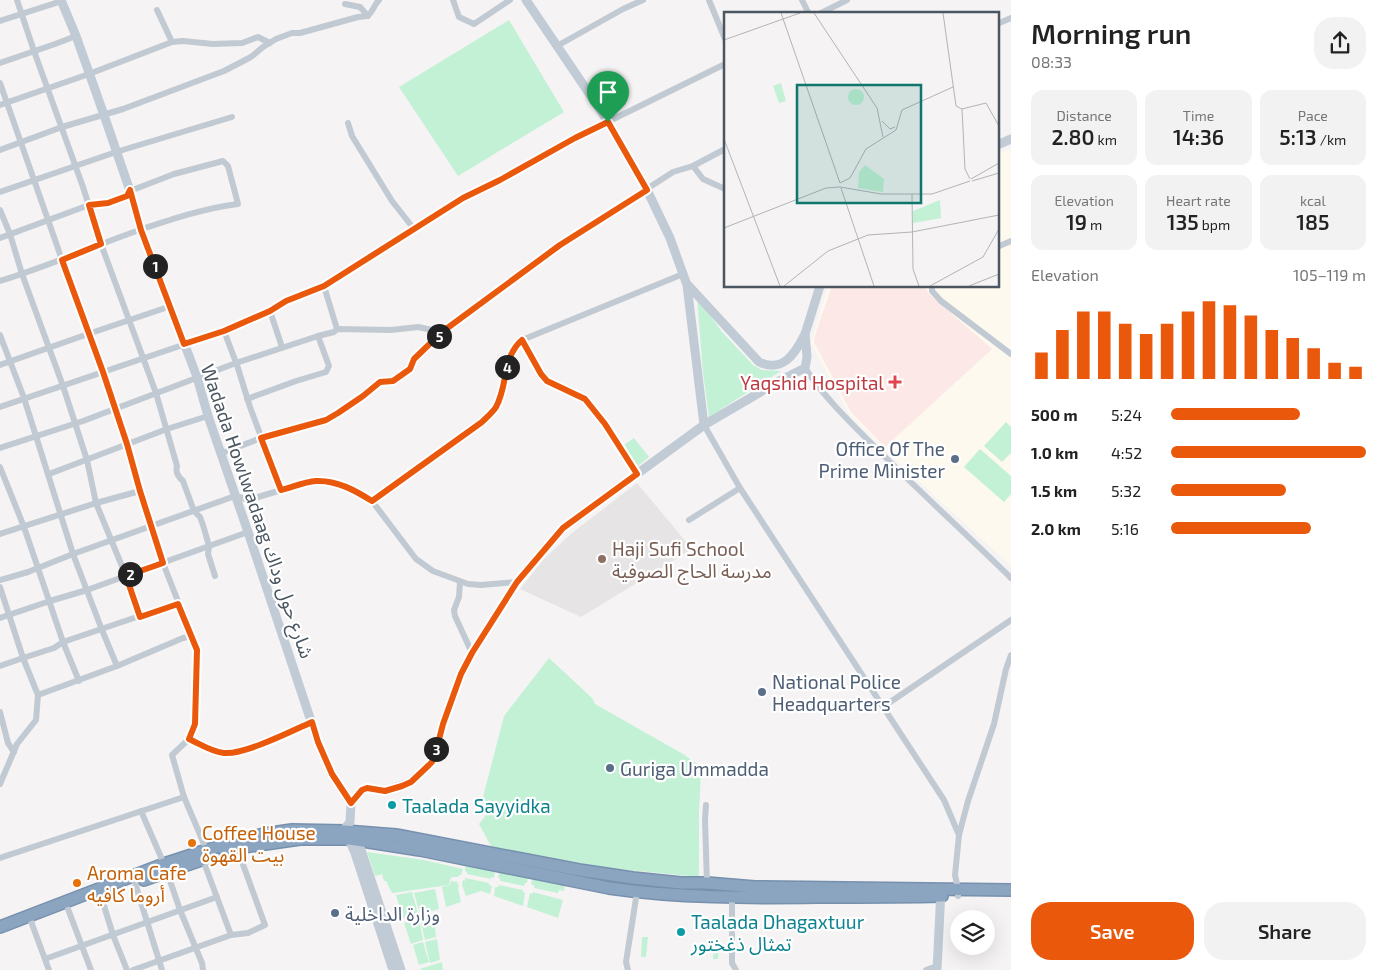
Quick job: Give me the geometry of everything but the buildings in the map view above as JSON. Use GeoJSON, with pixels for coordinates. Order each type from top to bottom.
{"type":"FeatureCollection","features":[{"type":"Feature","properties":{"kind":"highway"},"geometry":{"type":"LineString","coordinates":[[206,856],[239,840],[292,830],[351,833],[470,855],[681,883],[948,893],[1011,898]]}},
{"type":"Feature","properties":{"kind":"highway"},"geometry":{"type":"LineString","coordinates":[[0,934],[31,919],[165,868],[206,856],[237,848],[351,833]]}},
{"type":"Feature","properties":{"kind":"highway"},"geometry":{"type":"LineString","coordinates":[[470,855],[609,888],[637,892],[732,897],[1011,890]]}},
{"type":"Feature","properties":{"kind":"highway"},"geometry":{"type":"LineString","coordinates":[[0,927],[68,909],[134,883],[165,868]]}},
{"type":"Feature","properties":{"kind":"highway"},"geometry":{"type":"LineString","coordinates":[[681,883],[684,895]]}},
{"type":"Feature","properties":{"kind":"street"},"geometry":{"type":"LineString","coordinates":[[17,0],[101,244],[156,393],[177,466],[176,472],[183,482],[194,511],[200,517],[209,546],[208,554],[215,576]]}},
{"type":"Feature","properties":{"kind":"street"},"geometry":{"type":"LineString","coordinates":[[0,150],[62,127],[104,116],[224,71],[251,57],[270,42],[292,33],[300,33],[368,16],[372,14],[379,0]]}},
{"type":"Feature","properties":{"kind":"street"},"geometry":{"type":"LineString","coordinates":[[453,0],[459,16],[474,24],[510,0]]}},
{"type":"Feature","properties":{"kind":"street"},"geometry":{"type":"LineString","coordinates":[[526,0],[608,122],[647,190],[670,238],[688,285],[704,425],[740,488],[944,800],[959,835]]}},
{"type":"Feature","properties":{"kind":"street"},"geometry":{"type":"LineString","coordinates":[[557,46],[643,0]]}},
{"type":"Feature","properties":{"kind":"street"},"geometry":{"type":"LineString","coordinates":[[709,0],[724,37]]}},
{"type":"Feature","properties":{"kind":"street"},"geometry":{"type":"LineString","coordinates":[[802,0],[808,12]]}},
{"type":"Feature","properties":{"kind":"street"},"geometry":{"type":"LineString","coordinates":[[823,12],[847,0]]}},
{"type":"Feature","properties":{"kind":"street"},"geometry":{"type":"LineString","coordinates":[[0,21],[62,1]]}},
{"type":"Feature","properties":{"kind":"street","name":"Wadada Howlwadaag شارع حول وداك"},"geometry":{"type":"LineString","coordinates":[[62,1],[130,190],[141,230],[197,377],[208,416],[318,742],[332,774],[351,803]]}},
{"type":"Feature","properties":{"kind":"street"},"geometry":{"type":"LineString","coordinates":[[345,4],[360,7],[368,16]]}},
{"type":"Feature","properties":{"kind":"street"},"geometry":{"type":"LineString","coordinates":[[158,10],[172,42]]}},
{"type":"Feature","properties":{"kind":"street"},"geometry":{"type":"LineString","coordinates":[[998,24],[1011,18]]}},
{"type":"Feature","properties":{"kind":"street"},"geometry":{"type":"LineString","coordinates":[[0,63],[76,36]]}},
{"type":"Feature","properties":{"kind":"street"},"geometry":{"type":"LineString","coordinates":[[3,104],[172,42],[242,43],[258,37],[270,42]]}},
{"type":"Feature","properties":{"kind":"street"},"geometry":{"type":"LineString","coordinates":[[0,407],[224,331],[270,311],[286,301],[324,286],[463,198],[500,180],[575,138],[724,64]]}},
{"type":"Feature","properties":{"kind":"street"},"geometry":{"type":"LineString","coordinates":[[0,83],[3,104],[35,180],[103,372],[163,563],[197,650],[195,724],[189,739],[172,755],[184,797],[206,856],[217,897],[232,935]]}},
{"type":"Feature","properties":{"kind":"street"},"geometry":{"type":"LineString","coordinates":[[0,192],[116,152],[232,117]]}},
{"type":"Feature","properties":{"kind":"street"},"geometry":{"type":"LineString","coordinates":[[348,123],[352,136],[392,202],[414,229]]}},
{"type":"Feature","properties":{"kind":"street"},"geometry":{"type":"LineString","coordinates":[[998,145],[1011,139]]}},
{"type":"Feature","properties":{"kind":"street"},"geometry":{"type":"LineString","coordinates":[[222,454],[261,438],[326,420],[380,382],[393,381],[410,369],[414,359],[442,332],[560,245],[673,172],[693,166],[724,150]]}},
{"type":"Feature","properties":{"kind":"street"},"geometry":{"type":"LineString","coordinates":[[0,238],[89,205],[108,203],[127,196],[130,190],[174,174],[223,161],[228,166],[238,204],[188,214],[0,281]]}},
{"type":"Feature","properties":{"kind":"street"},"geometry":{"type":"LineString","coordinates":[[693,166],[703,179],[724,189]]}},
{"type":"Feature","properties":{"kind":"street"},"geometry":{"type":"LineString","coordinates":[[0,210],[63,386],[87,460],[96,503],[126,576],[140,617]]}},
{"type":"Feature","properties":{"kind":"street"},"geometry":{"type":"LineString","coordinates":[[998,247],[1011,241]]}},
{"type":"Feature","properties":{"kind":"street"},"geometry":{"type":"LineString","coordinates":[[372,501],[482,422],[495,408],[512,350],[522,340],[683,274]]}},
{"type":"Feature","properties":{"kind":"street"},"geometry":{"type":"LineString","coordinates":[[688,285],[759,362],[777,366],[787,360],[797,350],[819,288]]}},
{"type":"Feature","properties":{"kind":"street"},"geometry":{"type":"LineString","coordinates":[[324,286],[337,329]]}},
{"type":"Feature","properties":{"kind":"street"},"geometry":{"type":"LineString","coordinates":[[932,288],[932,291],[941,301],[1011,354]]}},
{"type":"Feature","properties":{"kind":"street"},"geometry":{"type":"LineString","coordinates":[[0,365],[171,306]]}},
{"type":"Feature","properties":{"kind":"street"},"geometry":{"type":"LineString","coordinates":[[270,311],[282,347]]}},
{"type":"Feature","properties":{"kind":"street"},"geometry":{"type":"LineString","coordinates":[[0,448],[74,424],[197,377],[282,347],[334,332],[337,329],[391,330],[418,327],[442,332]]}},
{"type":"Feature","properties":{"kind":"street"},"geometry":{"type":"LineString","coordinates":[[224,331],[281,490]]}},
{"type":"Feature","properties":{"kind":"street"},"geometry":{"type":"LineString","coordinates":[[804,334],[807,357],[805,368],[816,385],[887,459],[1011,578]]}},
{"type":"Feature","properties":{"kind":"street"},"geometry":{"type":"LineString","coordinates":[[0,336],[24,398],[73,554],[117,666]]}},
{"type":"Feature","properties":{"kind":"street"},"geometry":{"type":"LineString","coordinates":[[247,399],[326,372],[329,366],[318,336]]}},
{"type":"Feature","properties":{"kind":"street"},"geometry":{"type":"LineString","coordinates":[[522,340],[547,381],[585,399],[605,424],[637,474]]}},
{"type":"Feature","properties":{"kind":"street"},"geometry":{"type":"LineString","coordinates":[[393,970],[351,833],[351,803],[362,790],[367,788],[385,791],[411,782],[432,762],[455,690],[472,653],[517,582],[563,528],[704,425],[805,368]]}},
{"type":"Feature","properties":{"kind":"street"},"geometry":{"type":"LineString","coordinates":[[48,474],[167,429],[208,416]]}},
{"type":"Feature","properties":{"kind":"street"},"geometry":{"type":"LineString","coordinates":[[0,467],[24,527],[63,642],[79,681]]}},
{"type":"Feature","properties":{"kind":"street"},"geometry":{"type":"LineString","coordinates":[[0,580],[28,572],[110,540],[235,496],[246,499],[310,482],[330,481],[354,490],[372,501],[416,559],[433,571],[460,582],[481,585],[517,582]]}},
{"type":"Feature","properties":{"kind":"street"},"geometry":{"type":"LineString","coordinates":[[689,520],[740,488]]}},
{"type":"Feature","properties":{"kind":"street"},"geometry":{"type":"LineString","coordinates":[[0,534],[140,491]]}},
{"type":"Feature","properties":{"kind":"street"},"geometry":{"type":"LineString","coordinates":[[0,618],[87,590],[248,532]]}},
{"type":"Feature","properties":{"kind":"street"},"geometry":{"type":"LineString","coordinates":[[460,582],[459,597],[454,610],[455,616],[472,653]]}},
{"type":"Feature","properties":{"kind":"street"},"geometry":{"type":"LineString","coordinates":[[0,587],[23,658],[38,695],[36,720],[18,744],[0,784]]}},
{"type":"Feature","properties":{"kind":"street"},"geometry":{"type":"LineString","coordinates":[[0,666],[54,648],[63,642],[178,604]]}},
{"type":"Feature","properties":{"kind":"street"},"geometry":{"type":"LineString","coordinates":[[883,707],[1011,620]]}},
{"type":"Feature","properties":{"kind":"street"},"geometry":{"type":"LineString","coordinates":[[38,695],[79,681],[192,636]]}},
{"type":"Feature","properties":{"kind":"street"},"geometry":{"type":"LineString","coordinates":[[926,970],[937,968],[948,893],[954,875],[959,835],[994,724],[1006,669],[1011,655]]}},
{"type":"Feature","properties":{"kind":"street"},"geometry":{"type":"LineString","coordinates":[[0,712],[8,743],[14,752]]}},
{"type":"Feature","properties":{"kind":"street"},"geometry":{"type":"LineString","coordinates":[[189,739],[210,750],[232,753],[248,749],[312,722]]}},
{"type":"Feature","properties":{"kind":"street"},"geometry":{"type":"LineString","coordinates":[[0,858],[184,797]]}},
{"type":"Feature","properties":{"kind":"street"},"geometry":{"type":"LineString","coordinates":[[706,805],[707,883]]}},
{"type":"Feature","properties":{"kind":"street"},"geometry":{"type":"LineString","coordinates":[[141,811],[165,868],[202,963],[203,970]]}},
{"type":"Feature","properties":{"kind":"street"},"geometry":{"type":"LineString","coordinates":[[351,833],[401,970]]}},
{"type":"Feature","properties":{"kind":"street"},"geometry":{"type":"LineString","coordinates":[[134,970],[232,935],[248,932],[265,924],[237,848]]}},
{"type":"Feature","properties":{"kind":"street"},"geometry":{"type":"LineString","coordinates":[[948,893],[954,875]]}},
{"type":"Feature","properties":{"kind":"street"},"geometry":{"type":"LineString","coordinates":[[134,883],[162,970]]}},
{"type":"Feature","properties":{"kind":"street"},"geometry":{"type":"LineString","coordinates":[[628,970],[626,962],[637,892]]}},
{"type":"Feature","properties":{"kind":"street"},"geometry":{"type":"LineString","coordinates":[[101,896],[113,935],[127,970]]}},
{"type":"Feature","properties":{"kind":"street"},"geometry":{"type":"LineString","coordinates":[[45,959],[217,897]]}},
{"type":"Feature","properties":{"kind":"street"},"geometry":{"type":"LineString","coordinates":[[732,897],[732,963],[736,970]]}},
{"type":"Feature","properties":{"kind":"street"},"geometry":{"type":"LineString","coordinates":[[68,909],[91,970]]}},
{"type":"Feature","properties":{"kind":"street"},"geometry":{"type":"LineString","coordinates":[[31,919],[49,970]]}},
{"type":"Feature","properties":{"kind":"shaded area"},"geometry":{"type":"Polygon","coordinates":[[[1011,148],[1011,566],[895,460],[849,414],[811,343],[827,288],[998,288],[998,154],[1011,148]]]}},
{"type":"Feature","properties":{"kind":"shaded area","name":"Yaqshid Hospital"},"geometry":{"type":"Polygon","coordinates":[[[831,288],[925,288],[929,294],[992,349],[885,447],[851,412],[814,342],[831,288]]]}},
{"type":"Feature","properties":{"kind":"shaded area"},"geometry":{"type":"Polygon","coordinates":[[[637,483],[692,549],[581,617],[520,589],[544,559],[572,533],[637,483]]]}},
{"type":"Feature","properties":{"kind":"green space"},"geometry":{"type":"Polygon","coordinates":[[[509,20],[564,112],[458,176],[399,87],[509,20]]]}},
{"type":"Feature","properties":{"kind":"green space"},"geometry":{"type":"Polygon","coordinates":[[[697,297],[722,332],[753,365],[762,370],[781,371],[709,417],[703,373],[697,297]]]}},
{"type":"Feature","properties":{"kind":"green space"},"geometry":{"type":"Polygon","coordinates":[[[1006,422],[1011,427],[1011,453],[1002,462],[984,446],[1006,422]]]}},
{"type":"Feature","properties":{"kind":"green space"},"geometry":{"type":"Polygon","coordinates":[[[634,438],[649,457],[638,466],[624,445],[634,438]]]}},
{"type":"Feature","properties":{"kind":"green space"},"geometry":{"type":"Polygon","coordinates":[[[980,449],[1011,476],[1011,494],[1004,502],[964,467],[980,449]]]}},
{"type":"Feature","properties":{"kind":"green space"},"geometry":{"type":"Polygon","coordinates":[[[549,658],[592,698],[595,704],[683,754],[706,770],[701,773],[699,877],[609,868],[492,848],[479,824],[486,815],[482,801],[504,716],[549,658]]]}},
{"type":"Feature","properties":{"kind":"green space"},"geometry":{"type":"Polygon","coordinates":[[[367,852],[424,860],[463,869],[461,875],[452,877],[449,885],[392,893],[382,874],[375,876],[367,852]]]}},
{"type":"Feature","properties":{"kind":"green space"},"geometry":{"type":"Polygon","coordinates":[[[466,863],[495,869],[494,878],[467,874],[465,871],[466,863]]]}},
{"type":"Feature","properties":{"kind":"green space"},"geometry":{"type":"Polygon","coordinates":[[[499,870],[528,876],[527,883],[524,886],[500,881],[500,878],[498,878],[499,870]]]}},
{"type":"Feature","properties":{"kind":"green space"},"geometry":{"type":"Polygon","coordinates":[[[533,876],[565,883],[564,891],[559,890],[558,893],[534,888],[534,885],[531,885],[533,876]]]}},
{"type":"Feature","properties":{"kind":"green space"},"geometry":{"type":"Polygon","coordinates":[[[465,878],[489,883],[492,886],[490,894],[481,891],[466,896],[462,885],[465,878]]]}},
{"type":"Feature","properties":{"kind":"green space"},"geometry":{"type":"Polygon","coordinates":[[[451,881],[458,882],[461,902],[446,907],[442,887],[450,885],[451,881]]]}},
{"type":"Feature","properties":{"kind":"green space"},"geometry":{"type":"Polygon","coordinates":[[[499,885],[523,890],[525,893],[523,906],[494,896],[495,887],[499,885]]]}},
{"type":"Feature","properties":{"kind":"green space"},"geometry":{"type":"Polygon","coordinates":[[[435,889],[439,909],[420,914],[414,893],[435,889]]]}},
{"type":"Feature","properties":{"kind":"green space"},"geometry":{"type":"Polygon","coordinates":[[[412,892],[418,914],[403,918],[396,895],[412,892]]]}},
{"type":"Feature","properties":{"kind":"green space"},"geometry":{"type":"Polygon","coordinates":[[[533,892],[563,900],[558,918],[527,907],[530,893],[532,894],[533,892]]]}},
{"type":"Feature","properties":{"kind":"green space"},"geometry":{"type":"Polygon","coordinates":[[[434,916],[436,937],[425,940],[420,919],[434,916]]]}},
{"type":"Feature","properties":{"kind":"green space"},"geometry":{"type":"Polygon","coordinates":[[[419,919],[423,940],[411,944],[404,923],[419,919]]]}},
{"type":"Feature","properties":{"kind":"green space"},"geometry":{"type":"Polygon","coordinates":[[[642,937],[648,937],[646,957],[641,957],[642,937]]]}},
{"type":"Feature","properties":{"kind":"green space"},"geometry":{"type":"Polygon","coordinates":[[[714,938],[720,938],[718,959],[713,959],[714,938]]]}},
{"type":"Feature","properties":{"kind":"green space"},"geometry":{"type":"Polygon","coordinates":[[[437,939],[440,960],[430,963],[425,942],[437,939]]]}},
{"type":"Feature","properties":{"kind":"green space"},"geometry":{"type":"Polygon","coordinates":[[[423,942],[429,962],[419,965],[413,945],[423,942]]]}},
{"type":"Feature","properties":{"kind":"green space"},"geometry":{"type":"Polygon","coordinates":[[[442,962],[443,970],[420,969],[442,962]]]}},
{"type":"Feature","properties":{"kind":"place","name":"Yaqshid Hospital"},"geometry":{"type":"Point","coordinates":[895,382]}},
{"type":"Feature","properties":{"kind":"place","name":"Office Of The Prime Minister"},"geometry":{"type":"Point","coordinates":[955,459]}},
{"type":"Feature","properties":{"kind":"place","name":"Haji Sufi School مدرسة الحاج الصوفية"},"geometry":{"type":"Point","coordinates":[602,559]}},
{"type":"Feature","properties":{"kind":"place","name":"National Police Headquarters"},"geometry":{"type":"Point","coordinates":[762,692]}},
{"type":"Feature","properties":{"kind":"place","name":"Guriga Ummadda"},"geometry":{"type":"Point","coordinates":[610,768]}},
{"type":"Feature","properties":{"kind":"place","name":"Taalada Sayyidka"},"geometry":{"type":"Point","coordinates":[392,805]}},
{"type":"Feature","properties":{"kind":"place","name":"Coffee House بيت القهوة"},"geometry":{"type":"Point","coordinates":[192,843]}},
{"type":"Feature","properties":{"kind":"place","name":"Aroma Cafe أروما كافيه"},"geometry":{"type":"Point","coordinates":[77,883]}},
{"type":"Feature","properties":{"kind":"place","name":"وزارة الداخلية"},"geometry":{"type":"Point","coordinates":[335,913]}},
{"type":"Feature","properties":{"kind":"place","name":"Taalada Dhagaxtuur تمثال ذغختور"},"geometry":{"type":"Point","coordinates":[681,932]}},
{"type":"Feature","properties":{"kind":"route"},"geometry":{"type":"LineString","coordinates":[[608,122],[647,190],[560,245],[442,332],[414,359],[410,369],[393,381],[380,382],[363,396],[326,420],[261,438],[281,490],[305,483],[330,481],[354,490],[372,501],[482,422],[495,408],[512,350],[522,340],[547,381],[585,399],[605,424],[637,474],[563,528],[517,582],[492,620],[461,674],[432,762],[411,782],[385,791],[367,788],[362,790],[351,803],[326,763],[312,722],[248,749],[232,753],[210,750],[189,739],[195,724],[197,650],[178,604],[140,617],[126,576],[163,563],[103,372],[62,260],[101,244],[89,205],[108,203],[127,196],[130,190],[141,230],[184,344],[224,331],[270,311],[286,301],[334,281],[463,198],[608,122]]}}]}
